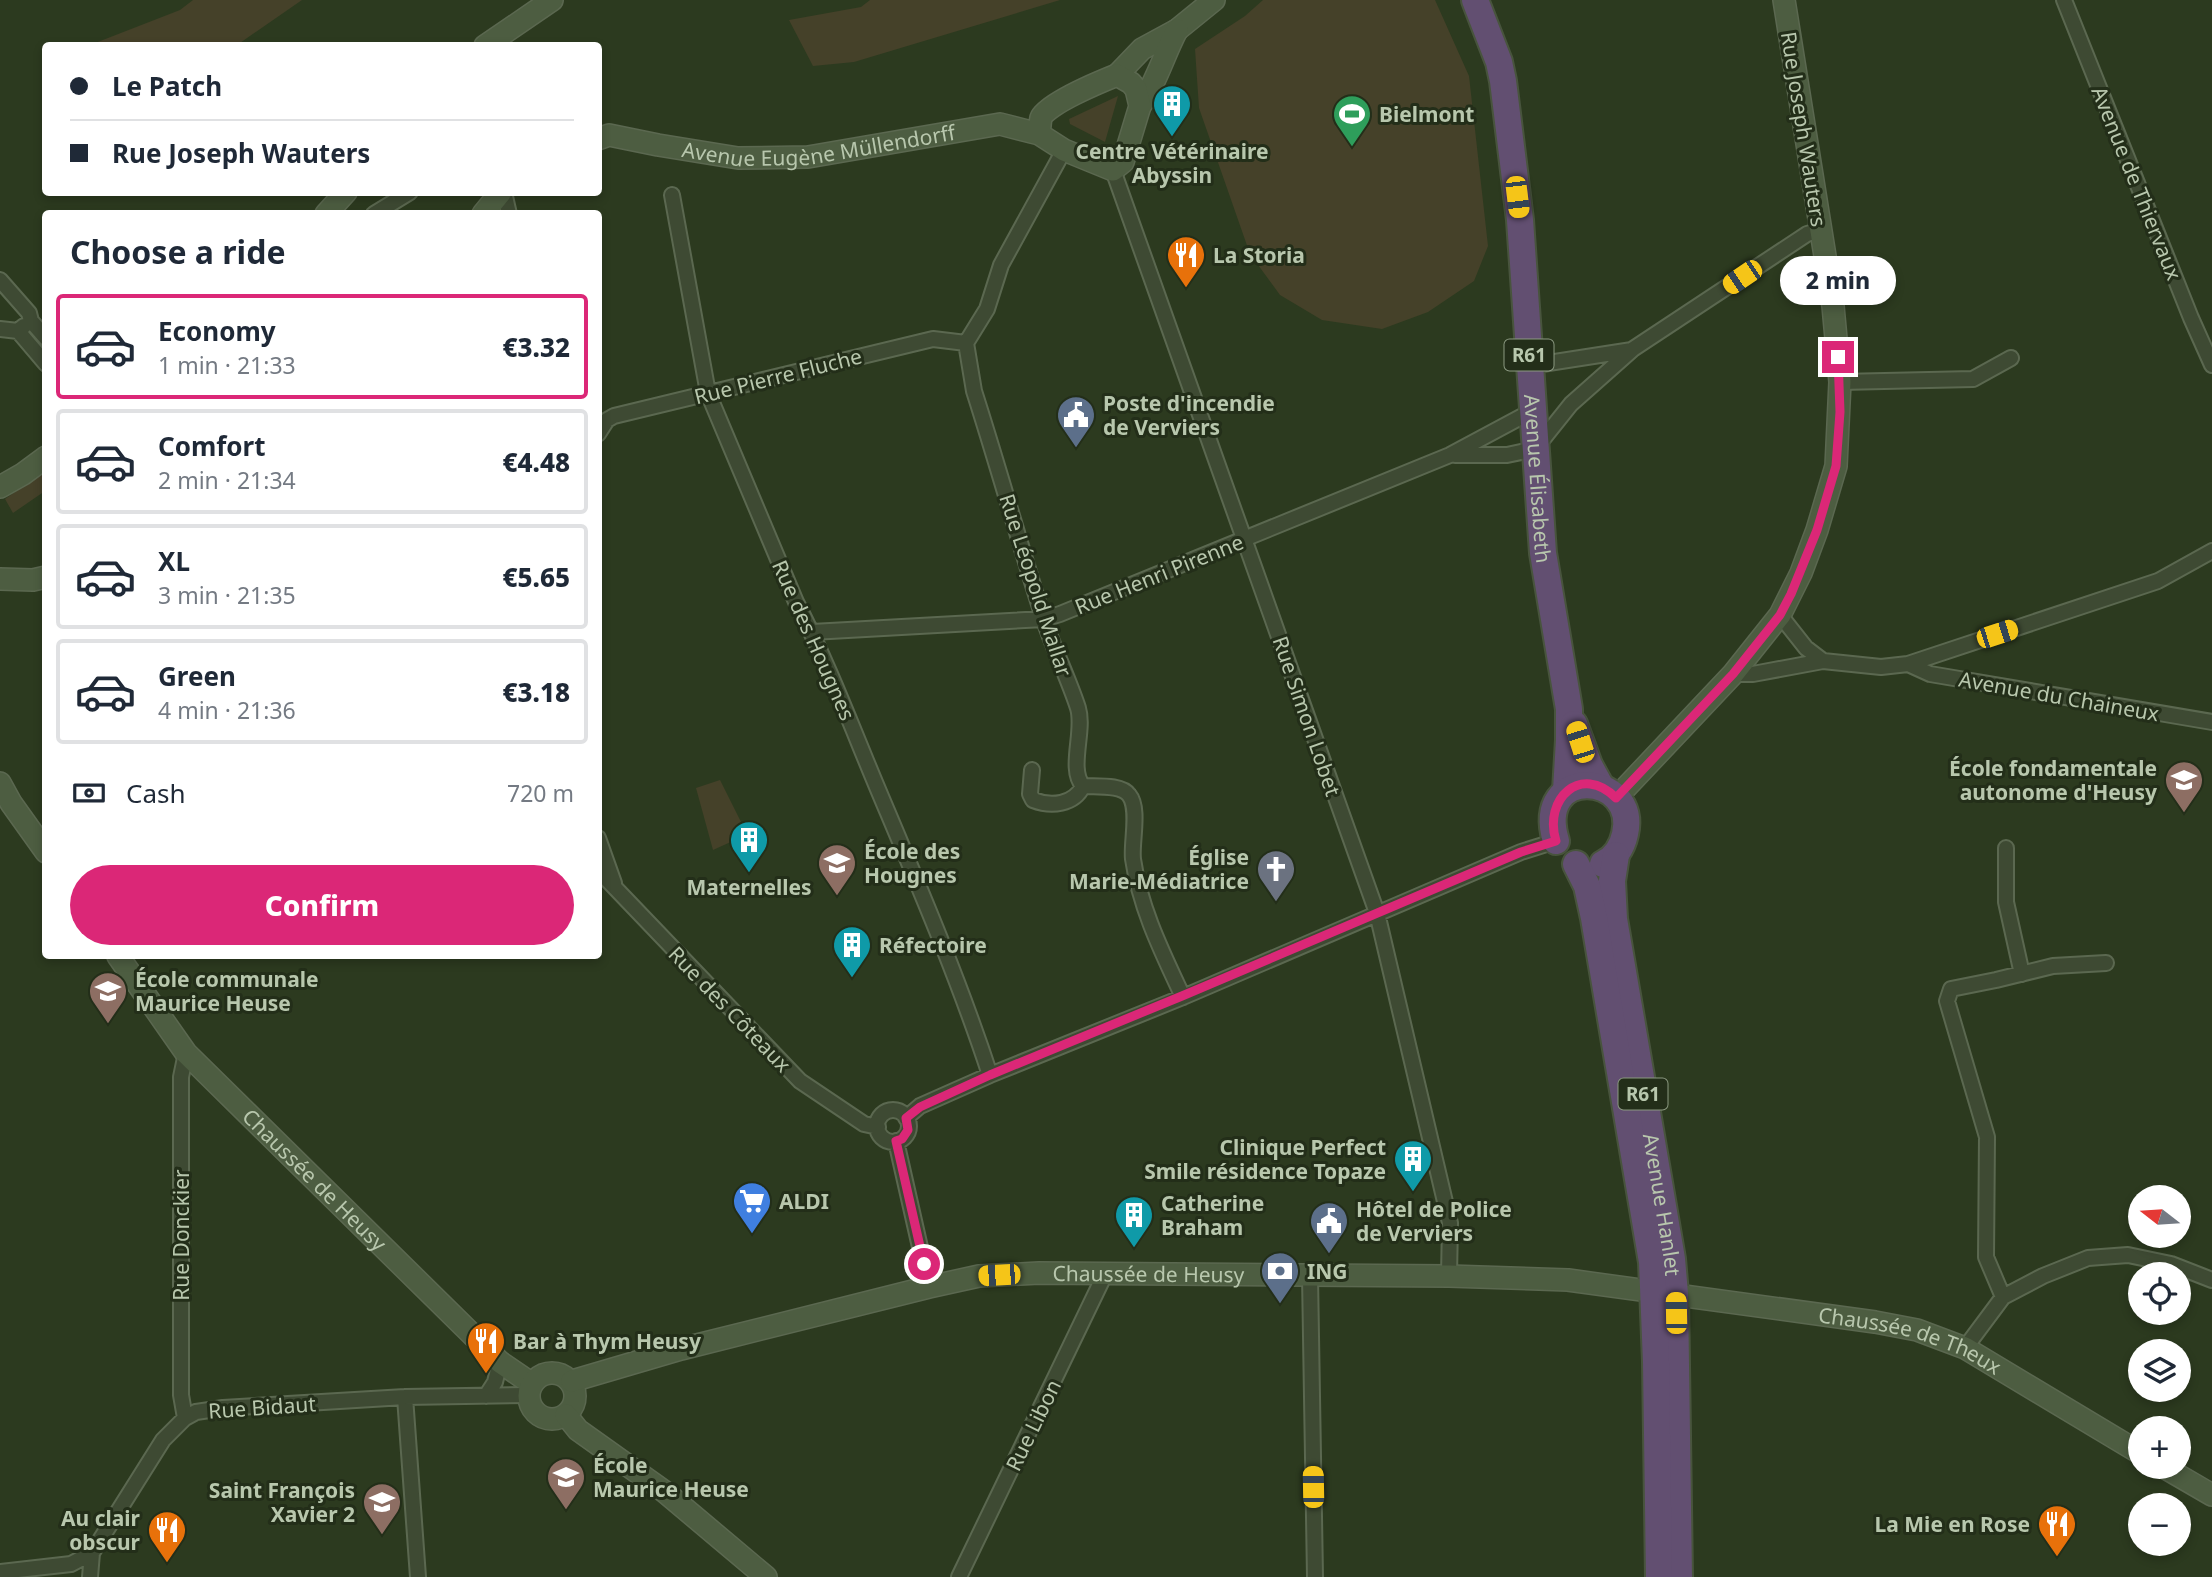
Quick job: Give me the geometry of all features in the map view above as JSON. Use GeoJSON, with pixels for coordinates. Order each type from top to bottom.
{"type":"FeatureCollection","features":[{"type":"Feature","properties":{"kind":"highway","name":"Avenue Élisabeth"},"geometry":{"type":"LineString","coordinates":[[1475,0],[1499,62],[1503,81],[1520,220],[1543,553],[1569,709],[1580,742],[1608,792]]}},
{"type":"Feature","properties":{"kind":"highway","name":"Avenue Élisabeth"},"geometry":{"type":"LineString","coordinates":[[1566,791],[1569,709]]}},
{"type":"Feature","properties":{"kind":"highway"},"geometry":{"type":"LineString","coordinates":[[1566,791],[1589,784],[1608,792]]}},
{"type":"Feature","properties":{"kind":"highway","name":"R61"},"geometry":{"type":"LineString","coordinates":[[1556,841],[1552,816],[1557,802],[1566,791]]}},
{"type":"Feature","properties":{"kind":"highway","name":"R61"},"geometry":{"type":"LineString","coordinates":[[1608,792],[1622,808],[1626,820],[1622,845],[1616,855],[1606,863],[1595,866],[1576,864],[1587,886],[1594,918],[1650,1248],[1665,1292]]}},
{"type":"Feature","properties":{"kind":"highway","name":"Avenue Hanlet"},"geometry":{"type":"LineString","coordinates":[[1616,855],[1612,881],[1614,919],[1672,1259],[1665,1292],[1659,1577]]}},
{"type":"Feature","properties":{"kind":"highway","name":"Avenue Hanlet"},"geometry":{"type":"LineString","coordinates":[[1665,1292],[1679,1577]]}},
{"type":"Feature","properties":{"kind":"main road"},"geometry":{"type":"LineString","coordinates":[[491,42],[552,0]]}},
{"type":"Feature","properties":{"kind":"main road"},"geometry":{"type":"LineString","coordinates":[[1039,134],[1042,116],[1055,103],[1117,75],[1142,49],[1177,30],[1213,0]]}},
{"type":"Feature","properties":{"kind":"main road","name":"Rue Joseph Wauters"},"geometry":{"type":"LineString","coordinates":[[1608,792],[1733,674],[1780,615],[1809,552],[1836,466],[1840,382],[1833,306],[1784,0]]}},
{"type":"Feature","properties":{"kind":"main road"},"geometry":{"type":"LineString","coordinates":[[1113,170],[1123,162],[1139,106],[1147,96],[1165,51],[1177,30]]}},
{"type":"Feature","properties":{"kind":"main road"},"geometry":{"type":"LineString","coordinates":[[1117,75],[1136,89],[1139,106]]}},
{"type":"Feature","properties":{"kind":"main road","name":"Avenue Eugène Müllendorff"},"geometry":{"type":"LineString","coordinates":[[602,134],[738,158],[808,158],[1000,124],[1039,134],[1064,150],[1113,170]]}},
{"type":"Feature","properties":{"kind":"main road"},"geometry":{"type":"LineString","coordinates":[[330,210],[342,196]]}},
{"type":"Feature","properties":{"kind":"main road"},"geometry":{"type":"LineString","coordinates":[[486,210],[499,196]]}},
{"type":"Feature","properties":{"kind":"main road"},"geometry":{"type":"LineString","coordinates":[[0,487],[42,460]]}},
{"type":"Feature","properties":{"kind":"main road"},"geometry":{"type":"LineString","coordinates":[[0,579],[42,578]]}},
{"type":"Feature","properties":{"kind":"main road"},"geometry":{"type":"LineString","coordinates":[[0,783],[6,801],[42,847]]}},
{"type":"Feature","properties":{"kind":"main road","name":"Chaussée de Heusy"},"geometry":{"type":"LineString","coordinates":[[120,959],[186,1053],[499,1362],[531,1390]]}},
{"type":"Feature","properties":{"kind":"main road","name":"Chaussée de Heusy"},"geometry":{"type":"LineString","coordinates":[[572,1381],[681,1349],[979,1276],[1106,1272],[1449,1276],[1568,1280],[1665,1292]]}},
{"type":"Feature","properties":{"kind":"main road","name":"Chaussée de Theux"},"geometry":{"type":"LineString","coordinates":[[1665,1292],[1917,1330],[1965,1348],[2128,1446]]}},
{"type":"Feature","properties":{"kind":"main road"},"geometry":{"type":"LineString","coordinates":[[559,1373],[572,1381],[576,1392],[575,1401],[566,1415],[551,1419],[532,1408],[531,1390],[542,1374],[559,1373]]}},
{"type":"Feature","properties":{"kind":"main road"},"geometry":{"type":"LineString","coordinates":[[566,1415],[578,1430],[665,1492],[766,1577]]}},
{"type":"Feature","properties":{"kind":"main road"},"geometry":{"type":"LineString","coordinates":[[2184,1479],[2212,1495]]}},
{"type":"Feature","properties":{"kind":"street","name":"Avenue de Thiervaux"},"geometry":{"type":"LineString","coordinates":[[2064,0],[2212,365]]}},
{"type":"Feature","properties":{"kind":"street"},"geometry":{"type":"LineString","coordinates":[[966,343],[987,309],[1000,265],[1064,150]]}},
{"type":"Feature","properties":{"kind":"street","name":"Rue Simon Lobet"},"geometry":{"type":"LineString","coordinates":[[1113,170],[1377,914],[1450,1223],[1449,1276]]}},
{"type":"Feature","properties":{"kind":"street","name":"Rue des Hougnes"},"geometry":{"type":"LineString","coordinates":[[673,195],[708,393],[796,602],[812,632],[935,929],[990,1075]]}},
{"type":"Feature","properties":{"kind":"street"},"geometry":{"type":"LineString","coordinates":[[381,210],[403,196]]}},
{"type":"Feature","properties":{"kind":"street"},"geometry":{"type":"LineString","coordinates":[[1535,449],[1571,404],[1633,349],[1807,234],[1820,230]]}},
{"type":"Feature","properties":{"kind":"street"},"geometry":{"type":"LineString","coordinates":[[0,280],[29,313],[31,321],[42,333]]}},
{"type":"Feature","properties":{"kind":"street"},"geometry":{"type":"LineString","coordinates":[[18,331],[31,321]]}},
{"type":"Feature","properties":{"kind":"street"},"geometry":{"type":"LineString","coordinates":[[0,329],[18,331],[42,359]]}},
{"type":"Feature","properties":{"kind":"street","name":"Rue Pierre Fluche"},"geometry":{"type":"LineString","coordinates":[[602,428],[614,416],[933,338],[966,343]]}},
{"type":"Feature","properties":{"kind":"street","name":"Rue Léopold Mallar"},"geometry":{"type":"LineString","coordinates":[[966,343],[974,391],[1044,619],[1079,710],[1076,773],[1083,786]]}},
{"type":"Feature","properties":{"kind":"street"},"geometry":{"type":"LineString","coordinates":[[1529,366],[1633,349]]}},
{"type":"Feature","properties":{"kind":"street"},"geometry":{"type":"LineString","coordinates":[[1840,382],[1973,379],[2011,358]]}},
{"type":"Feature","properties":{"kind":"street","name":"Rue Henri Pirenne"},"geometry":{"type":"LineString","coordinates":[[812,632],[1044,619],[1450,455],[1532,411]]}},
{"type":"Feature","properties":{"kind":"street","name":"Rue Henri Pirenne"},"geometry":{"type":"LineString","coordinates":[[1450,455],[1507,455],[1535,449]]}},
{"type":"Feature","properties":{"kind":"street"},"geometry":{"type":"LineString","coordinates":[[1733,674],[1753,674],[1823,661],[1881,667],[1908,664],[2158,581],[2212,551]]}},
{"type":"Feature","properties":{"kind":"street"},"geometry":{"type":"LineString","coordinates":[[1780,615],[1806,648],[1823,661]]}},
{"type":"Feature","properties":{"kind":"street","name":"Avenue du Chaineux"},"geometry":{"type":"LineString","coordinates":[[1908,664],[1930,674],[2212,722]]}},
{"type":"Feature","properties":{"kind":"street"},"geometry":{"type":"LineString","coordinates":[[1032,770],[1030,794],[1033,800],[1039,802],[1066,803],[1074,799],[1083,786],[1113,788],[1127,792],[1131,797],[1134,818],[1133,856],[1138,887],[1147,917],[1182,996]]}},
{"type":"Feature","properties":{"kind":"street"},"geometry":{"type":"LineString","coordinates":[[906,1118],[920,1107],[990,1075],[1521,852],[1556,841]]}},
{"type":"Feature","properties":{"kind":"street"},"geometry":{"type":"LineString","coordinates":[[2006,848],[2006,902],[2022,974]]}},
{"type":"Feature","properties":{"kind":"street"},"geometry":{"type":"LineString","coordinates":[[602,849],[616,889]]}},
{"type":"Feature","properties":{"kind":"street","name":"Rue des Côteaux"},"geometry":{"type":"LineString","coordinates":[[602,874],[800,1082],[871,1125]]}},
{"type":"Feature","properties":{"kind":"street"},"geometry":{"type":"LineString","coordinates":[[2003,1297],[1986,1257],[1987,1136],[1947,1001],[1951,989],[2053,966],[2106,963]]}},
{"type":"Feature","properties":{"kind":"street","name":"Rue Donckier"},"geometry":{"type":"LineString","coordinates":[[185,1418],[181,1395],[181,1077],[186,1053]]}},
{"type":"Feature","properties":{"kind":"street"},"geometry":{"type":"LineString","coordinates":[[887,1111],[901,1112],[906,1118],[908,1130],[902,1139],[896,1141],[884,1138],[871,1125],[887,1111]]}},
{"type":"Feature","properties":{"kind":"street"},"geometry":{"type":"LineString","coordinates":[[896,1141],[929,1287]]}},
{"type":"Feature","properties":{"kind":"street"},"geometry":{"type":"LineString","coordinates":[[1965,1348],[2003,1297],[2043,1276],[2088,1258],[2128,1255],[2171,1264],[2212,1280]]}},
{"type":"Feature","properties":{"kind":"street","name":"Rue Libon"},"geometry":{"type":"LineString","coordinates":[[959,1577],[1106,1272]]}},
{"type":"Feature","properties":{"kind":"street"},"geometry":{"type":"LineString","coordinates":[[1310,1276],[1315,1577]]}},
{"type":"Feature","properties":{"kind":"street"},"geometry":{"type":"LineString","coordinates":[[486,1396],[495,1382],[499,1362]]}},
{"type":"Feature","properties":{"kind":"street","name":"Rue Bidaut"},"geometry":{"type":"LineString","coordinates":[[90,1577],[92,1553],[163,1440],[195,1412],[405,1397],[486,1396],[531,1390]]}},
{"type":"Feature","properties":{"kind":"street"},"geometry":{"type":"LineString","coordinates":[[405,1397],[418,1577]]}},
{"type":"Feature","properties":{"kind":"street"},"geometry":{"type":"LineString","coordinates":[[0,1572],[71,1564],[92,1553]]}},
{"type":"Feature","properties":{"kind":"shaded area"},"geometry":{"type":"Polygon","coordinates":[[[193,0],[302,0],[241,42],[98,42],[180,10],[193,0]]]}},
{"type":"Feature","properties":{"kind":"shaded area"},"geometry":{"type":"Polygon","coordinates":[[[870,0],[1060,0],[854,62],[813,66],[789,20],[861,7],[870,0]]]}},
{"type":"Feature","properties":{"kind":"shaded area"},"geometry":{"type":"Polygon","coordinates":[[[1263,0],[1435,0],[1469,76],[1488,246],[1474,281],[1428,312],[1382,329],[1322,320],[1280,295],[1250,254],[1199,108],[1195,49],[1245,16],[1263,0]]]}},
{"type":"Feature","properties":{"kind":"shaded area"},"geometry":{"type":"Polygon","coordinates":[[[1118,96],[1105,142],[1070,124],[1069,119],[1118,96]]]}},
{"type":"Feature","properties":{"kind":"shaded area"},"geometry":{"type":"Polygon","coordinates":[[[42,473],[42,493],[13,513],[5,499],[42,473]]]}},
{"type":"Feature","properties":{"kind":"shaded area"},"geometry":{"type":"Polygon","coordinates":[[[720,780],[750,840],[735,840],[713,850],[696,788],[720,780]]]}},
{"type":"Feature","properties":{"kind":"place","name":"Centre Vétérinaire Abyssin"},"geometry":{"type":"Point","coordinates":[1172,138]}},
{"type":"Feature","properties":{"kind":"place","name":"Bielmont"},"geometry":{"type":"Point","coordinates":[1352,148]}},
{"type":"Feature","properties":{"kind":"place","name":"La Storia"},"geometry":{"type":"Point","coordinates":[1186,289]}},
{"type":"Feature","properties":{"kind":"place","name":"Poste d'incendie de Verviers"},"geometry":{"type":"Point","coordinates":[1076,449]}},
{"type":"Feature","properties":{"kind":"place","name":"École fondamentale autonome d'Heusy"},"geometry":{"type":"Point","coordinates":[2184,814]}},
{"type":"Feature","properties":{"kind":"place","name":"Maternelles"},"geometry":{"type":"Point","coordinates":[749,874]}},
{"type":"Feature","properties":{"kind":"place","name":"École des Hougnes"},"geometry":{"type":"Point","coordinates":[837,897]}},
{"type":"Feature","properties":{"kind":"place","name":"Église Marie-Médiatrice"},"geometry":{"type":"Point","coordinates":[1276,903]}},
{"type":"Feature","properties":{"kind":"place","name":"Réfectoire"},"geometry":{"type":"Point","coordinates":[852,979]}},
{"type":"Feature","properties":{"kind":"place","name":"École communale Maurice Heuse"},"geometry":{"type":"Point","coordinates":[108,1025]}},
{"type":"Feature","properties":{"kind":"place","name":"Clinique Perfect Smile résidence Topaze"},"geometry":{"type":"Point","coordinates":[1413,1193]}},
{"type":"Feature","properties":{"kind":"place","name":"ALDI"},"geometry":{"type":"Point","coordinates":[752,1235]}},
{"type":"Feature","properties":{"kind":"place","name":"Catherine Braham"},"geometry":{"type":"Point","coordinates":[1134,1249]}},
{"type":"Feature","properties":{"kind":"place","name":"Hôtel de Police de Verviers"},"geometry":{"type":"Point","coordinates":[1329,1255]}},
{"type":"Feature","properties":{"kind":"place","name":"ING"},"geometry":{"type":"Point","coordinates":[1280,1305]}},
{"type":"Feature","properties":{"kind":"place","name":"Bar à Thym Heusy"},"geometry":{"type":"Point","coordinates":[486,1375]}},
{"type":"Feature","properties":{"kind":"place","name":"École Maurice Heuse"},"geometry":{"type":"Point","coordinates":[566,1511]}},
{"type":"Feature","properties":{"kind":"place","name":"Saint François Xavier 2"},"geometry":{"type":"Point","coordinates":[382,1536]}},
{"type":"Feature","properties":{"kind":"place","name":"La Mie en Rose"},"geometry":{"type":"Point","coordinates":[2057,1558]}},
{"type":"Feature","properties":{"kind":"place","name":"Au clair obscur"},"geometry":{"type":"Point","coordinates":[167,1564]}},
{"type":"Feature","properties":{"kind":"route"},"geometry":{"type":"LineString","coordinates":[[924,1264],[896,1141],[906,1135],[909,1124],[906,1118],[920,1107],[990,1075],[1521,852],[1556,841],[1552,816],[1557,802],[1566,791],[1589,784],[1601,787],[1616,798],[1733,674],[1780,615],[1791,594],[1817,530],[1836,466],[1840,412],[1838,357]]}}]}
